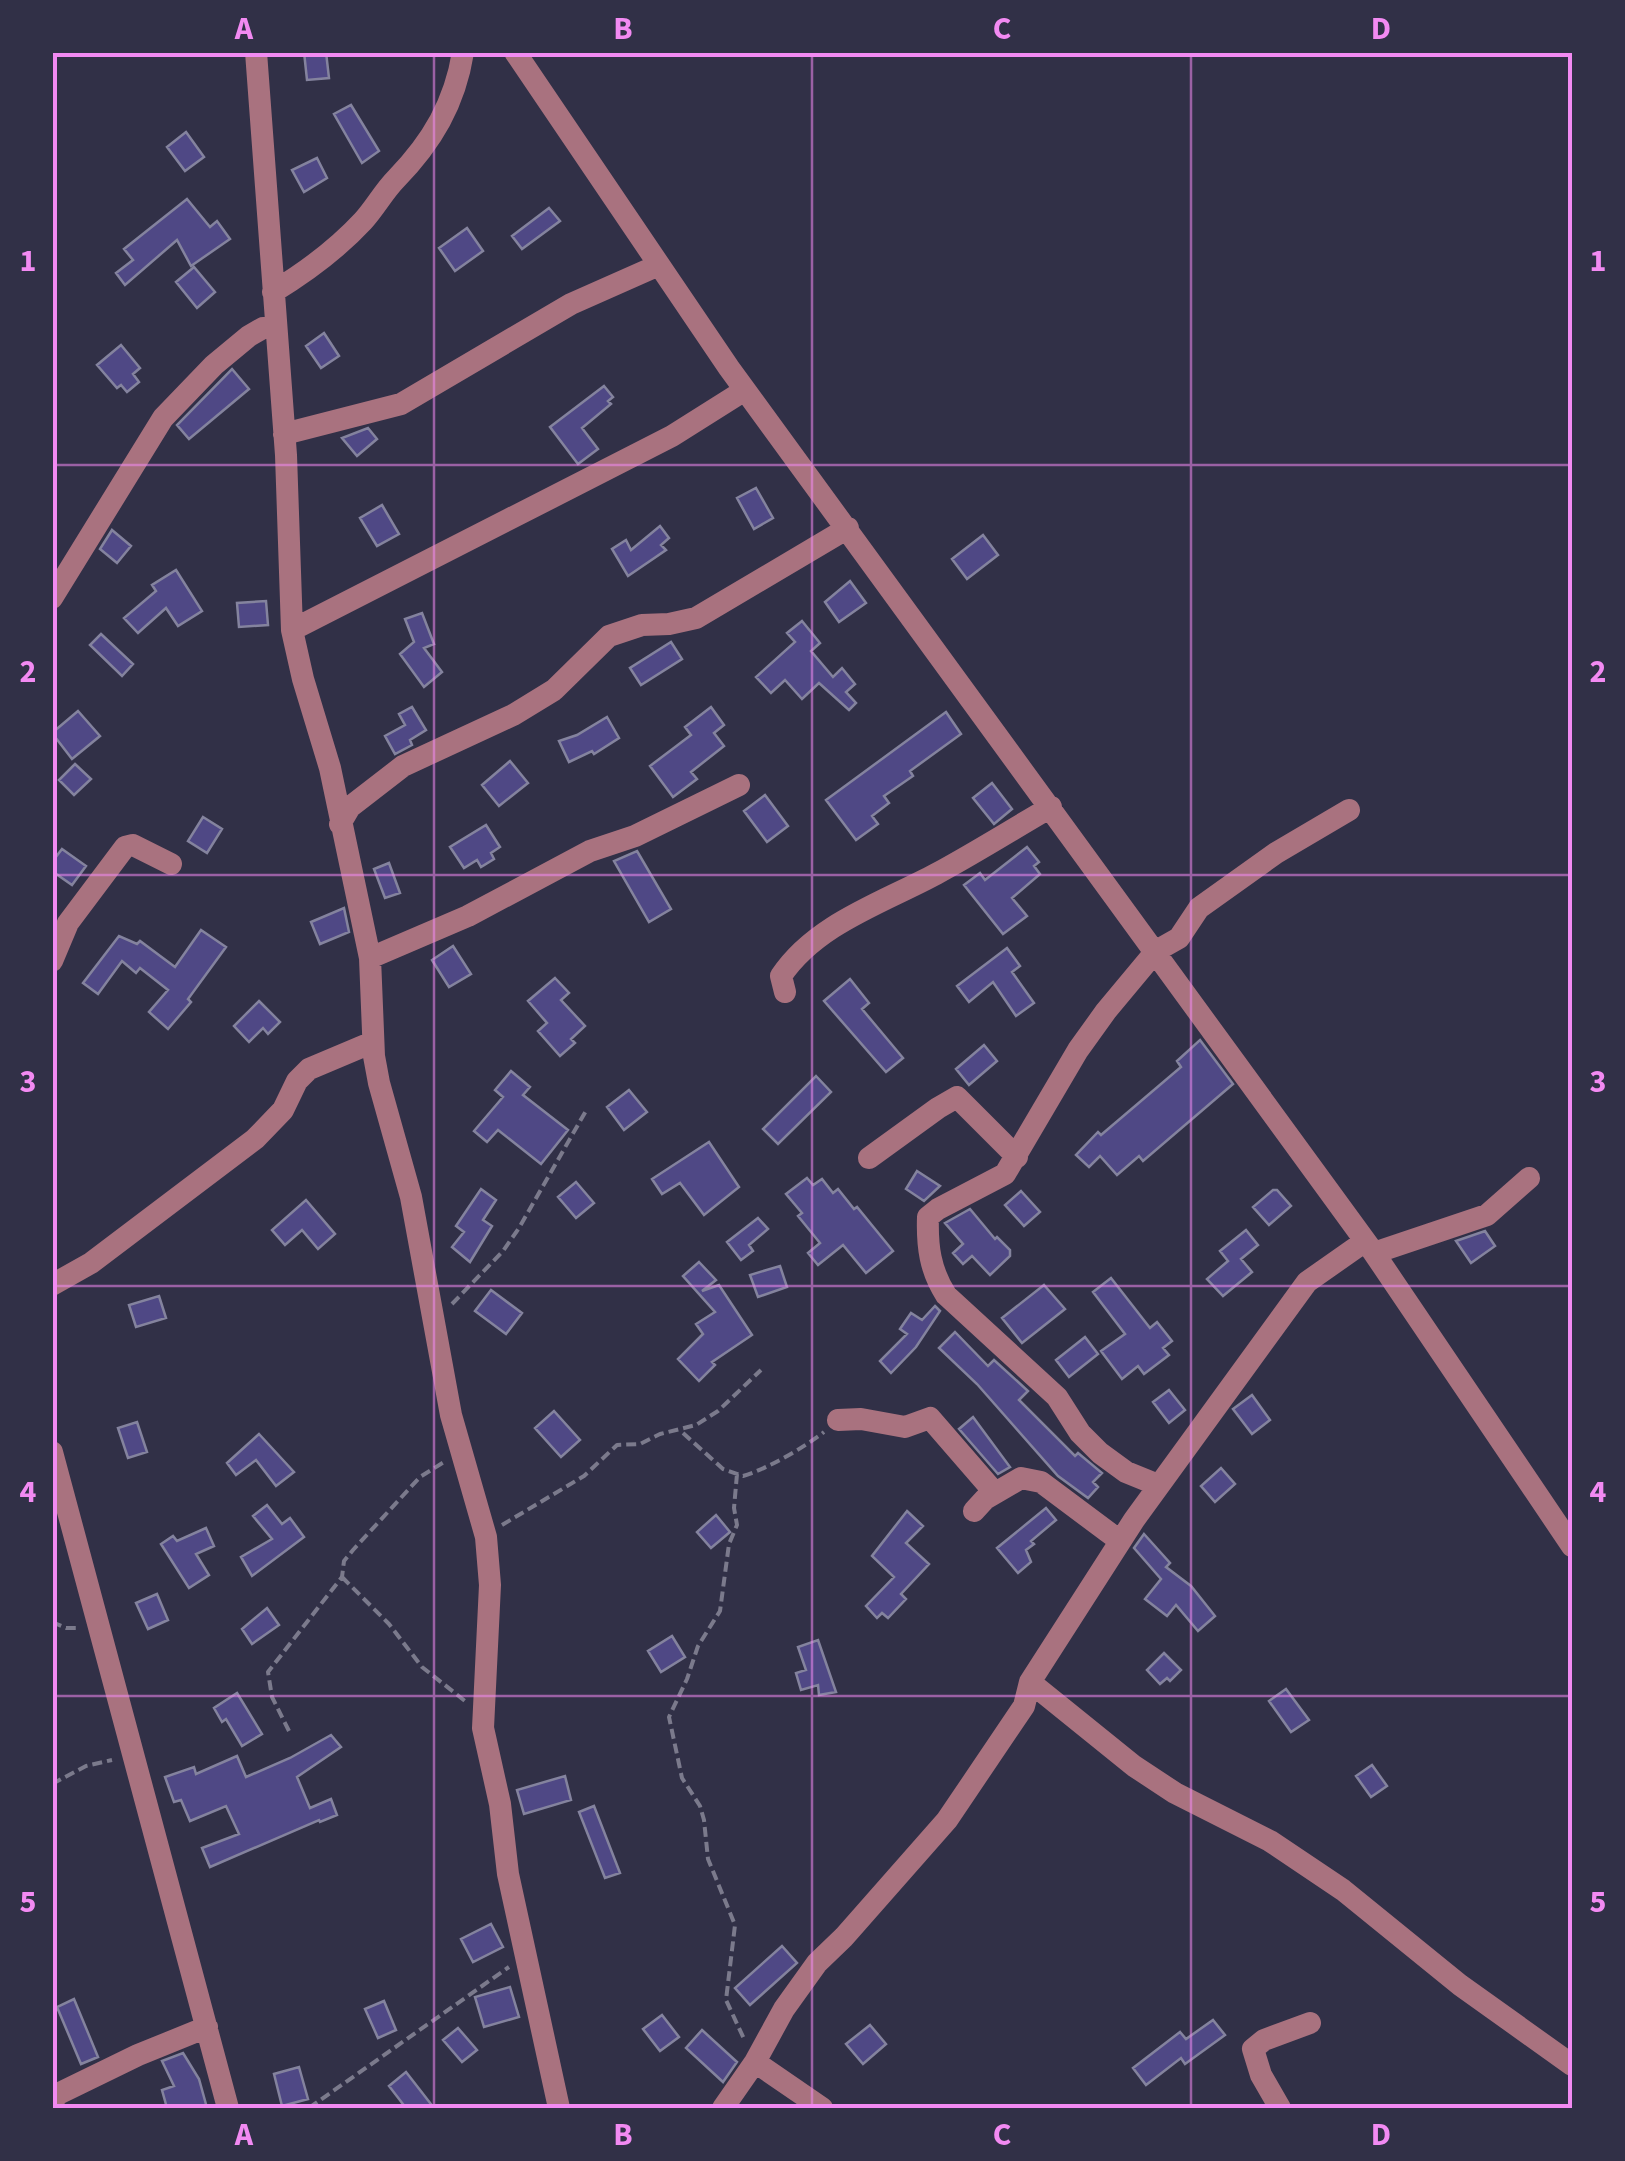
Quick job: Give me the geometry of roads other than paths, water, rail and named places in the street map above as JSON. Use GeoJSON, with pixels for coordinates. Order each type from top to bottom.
{"type":"FeatureCollection","features":[{"type":"Feature","properties":{"kind":"street"},"geometry":{"type":"LineString","coordinates":[[256,52],[284,434],[292,630],[330,768],[370,958],[373,1042],[379,1082],[412,1197],[461,1452],[486,1537],[490,1585],[483,1728],[500,1804],[508,1874],[559,2108]]}},
{"type":"Feature","properties":{"kind":"street"},"geometry":{"type":"LineString","coordinates":[[273,292],[301,275],[352,233],[413,162],[450,104],[463,52]]}},
{"type":"Feature","properties":{"kind":"street"},"geometry":{"type":"LineString","coordinates":[[514,52],[745,390],[1369,1248],[1572,1546]]}},
{"type":"Feature","properties":{"kind":"street"},"geometry":{"type":"LineString","coordinates":[[284,434],[400,404],[570,304],[659,265]]}},
{"type":"Feature","properties":{"kind":"street"},"geometry":{"type":"LineString","coordinates":[[52,598],[164,418],[214,364],[249,336],[264,328],[276,328]]}},
{"type":"Feature","properties":{"kind":"street"},"geometry":{"type":"LineString","coordinates":[[292,630],[672,436],[745,390]]}},
{"type":"Feature","properties":{"kind":"street"},"geometry":{"type":"LineString","coordinates":[[340,824],[350,807],[403,766],[513,715],[554,690],[609,636],[642,624],[696,618],[848,528]]}},
{"type":"Feature","properties":{"kind":"street"},"geometry":{"type":"LineString","coordinates":[[370,958],[468,916],[590,851],[635,836],[738,785]]}},
{"type":"Feature","properties":{"kind":"street"},"geometry":{"type":"LineString","coordinates":[[784,992],[781,976],[794,957],[839,924],[937,874],[1051,807]]}},
{"type":"Feature","properties":{"kind":"street"},"geometry":{"type":"LineString","coordinates":[[1158,1485],[1126,1472],[1100,1453],[1080,1433],[1057,1397],[962,1311],[937,1280],[928,1252],[928,1217],[938,1208],[995,1181],[1017,1157],[1078,1050],[1156,951],[1180,938],[1199,908],[1276,853],[1349,810]]}},
{"type":"Feature","properties":{"kind":"street"},"geometry":{"type":"LineString","coordinates":[[52,961],[68,923],[125,847],[132,845],[171,864]]}},
{"type":"Feature","properties":{"kind":"street"},"geometry":{"type":"LineString","coordinates":[[52,1285],[91,1263],[255,1139],[283,1110],[296,1081],[309,1069],[373,1042]]}},
{"type":"Feature","properties":{"kind":"street"},"geometry":{"type":"LineString","coordinates":[[869,1158],[958,1097],[1017,1157]]}},
{"type":"Feature","properties":{"kind":"street"},"geometry":{"type":"LineString","coordinates":[[723,2108],[817,1962],[844,1937],[947,1820],[1024,1706],[1030,1682],[1120,1541],[1308,1282],[1369,1248],[1486,1215],[1529,1178]]}},
{"type":"Feature","properties":{"kind":"street"},"geometry":{"type":"LineString","coordinates":[[838,1420],[861,1419],[905,1427],[930,1418],[995,1494]]}},
{"type":"Feature","properties":{"kind":"street"},"geometry":{"type":"LineString","coordinates":[[52,1452],[228,2108]]}},
{"type":"Feature","properties":{"kind":"street"},"geometry":{"type":"LineString","coordinates":[[974,1511],[1021,1478],[1042,1482],[1120,1541]]}},
{"type":"Feature","properties":{"kind":"street"},"geometry":{"type":"LineString","coordinates":[[1030,1682],[1134,1766],[1175,1793],[1270,1841],[1343,1890],[1460,1985],[1572,2065]]}},
{"type":"Feature","properties":{"kind":"street"},"geometry":{"type":"LineString","coordinates":[[1280,2108],[1261,2075],[1253,2049],[1264,2040],[1310,2023]]}},
{"type":"Feature","properties":{"kind":"street"},"geometry":{"type":"LineString","coordinates":[[52,2100],[138,2055],[207,2027]]}},
{"type":"Feature","properties":{"kind":"street"},"geometry":{"type":"LineString","coordinates":[[755,2062],[807,2102],[822,2108]]}}]}
